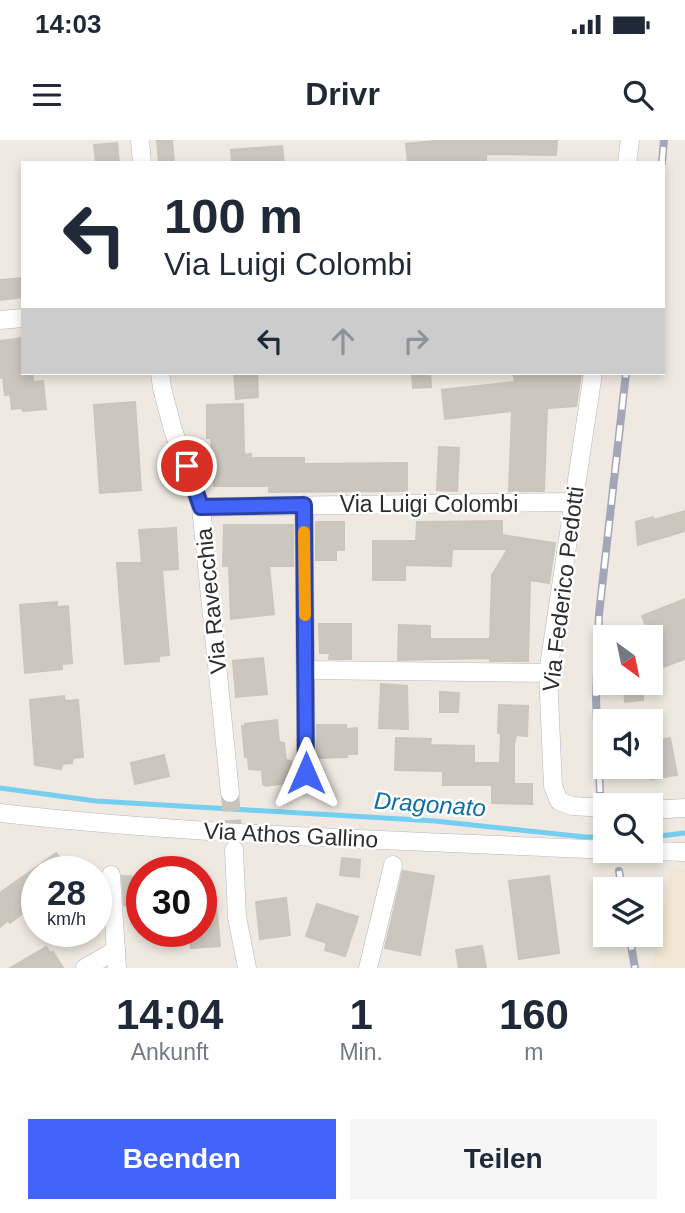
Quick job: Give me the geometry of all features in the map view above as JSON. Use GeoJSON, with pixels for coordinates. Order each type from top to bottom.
{"type":"FeatureCollection","features":[{"type":"Feature","properties":{"kind":"street"},"geometry":{"type":"LineString","coordinates":[[140,140],[142,161]]}},
{"type":"Feature","properties":{"kind":"street"},"geometry":{"type":"LineString","coordinates":[[627,161],[630,140]]}},
{"type":"Feature","properties":{"kind":"street"},"geometry":{"type":"LineString","coordinates":[[0,320],[21,318]]}},
{"type":"Feature","properties":{"kind":"street","name":"Via Ravecchia"},"geometry":{"type":"LineString","coordinates":[[160,375],[173,430],[201,507],[230,793]]}},
{"type":"Feature","properties":{"kind":"street","name":"Via Federico Pedotti"},"geometry":{"type":"LineString","coordinates":[[593,375],[548,673],[553,786],[559,800],[572,806],[593,807]]}},
{"type":"Feature","properties":{"kind":"street","name":"Via Luigi Colombi"},"geometry":{"type":"LineString","coordinates":[[201,507],[573,502]]}},
{"type":"Feature","properties":{"kind":"street"},"geometry":{"type":"LineString","coordinates":[[304,505],[306,773]]}},
{"type":"Feature","properties":{"kind":"street"},"geometry":{"type":"LineString","coordinates":[[306,670],[548,673]]}},
{"type":"Feature","properties":{"kind":"street"},"geometry":{"type":"LineString","coordinates":[[663,809],[685,808]]}},
{"type":"Feature","properties":{"kind":"street","name":"Via Athos Gallino"},"geometry":{"type":"LineString","coordinates":[[0,813],[97,824],[278,836],[593,849]]}},
{"type":"Feature","properties":{"kind":"street"},"geometry":{"type":"LineString","coordinates":[[234,850],[237,917],[247,968]]}},
{"type":"Feature","properties":{"kind":"street"},"geometry":{"type":"LineString","coordinates":[[663,851],[685,852]]}},
{"type":"Feature","properties":{"kind":"street"},"geometry":{"type":"LineString","coordinates":[[368,968],[393,865]]}},
{"type":"Feature","properties":{"kind":"street"},"geometry":{"type":"LineString","coordinates":[[85,968],[116,959],[112,892]]}},
{"type":"Feature","properties":{"kind":"shaded area"},"geometry":{"type":"Polygon","coordinates":[[[685,870],[685,968],[652,968],[656,947],[663,947],[663,912],[671,871],[685,870]]]}},
{"type":"Feature","properties":{"kind":"building"},"geometry":{"type":"Polygon","coordinates":[[[157,140],[172,140],[174,161],[159,161],[157,140]]]}},
{"type":"Feature","properties":{"kind":"building"},"geometry":{"type":"Polygon","coordinates":[[[443,140],[557,140],[556,155],[486,154],[486,161],[408,161],[406,144],[443,140]]]}},
{"type":"Feature","properties":{"kind":"building"},"geometry":{"type":"Polygon","coordinates":[[[117,143],[119,161],[96,161],[94,145],[117,143]]]}},
{"type":"Feature","properties":{"kind":"building"},"geometry":{"type":"Polygon","coordinates":[[[282,146],[284,161],[232,161],[231,150],[282,146]]]}},
{"type":"Feature","properties":{"kind":"building"},"geometry":{"type":"Polygon","coordinates":[[[21,278],[21,297],[0,300],[0,280],[21,278]]]}},
{"type":"Feature","properties":{"kind":"building"},"geometry":{"type":"Polygon","coordinates":[[[21,338],[21,375],[32,375],[33,382],[43,381],[46,409],[12,409],[10,394],[5,395],[3,377],[0,378],[0,341],[21,338]]]}},
{"type":"Feature","properties":{"kind":"building"},"geometry":{"type":"Polygon","coordinates":[[[234,375],[257,375],[258,397],[236,399],[234,375]]]}},
{"type":"Feature","properties":{"kind":"building"},"geometry":{"type":"Polygon","coordinates":[[[412,375],[430,375],[431,387],[413,388],[412,375]]]}},
{"type":"Feature","properties":{"kind":"building"},"geometry":{"type":"Polygon","coordinates":[[[513,375],[581,375],[576,406],[547,408],[544,491],[509,491],[512,411],[445,419],[442,390],[515,382],[513,375]]]}},
{"type":"Feature","properties":{"kind":"building"},"geometry":{"type":"Polygon","coordinates":[[[135,402],[141,490],[100,493],[94,405],[135,402]]]}},
{"type":"Feature","properties":{"kind":"building"},"geometry":{"type":"Polygon","coordinates":[[[243,404],[244,455],[251,454],[251,458],[304,458],[304,464],[407,463],[407,491],[269,492],[269,486],[214,486],[211,438],[207,438],[207,405],[243,404]]]}},
{"type":"Feature","properties":{"kind":"building"},"geometry":{"type":"Polygon","coordinates":[[[439,447],[459,448],[457,491],[437,490],[439,447]]]}},
{"type":"Feature","properties":{"kind":"building"},"geometry":{"type":"Polygon","coordinates":[[[685,511],[685,531],[638,545],[636,522],[685,511]]]}},
{"type":"Feature","properties":{"kind":"building"},"geometry":{"type":"Polygon","coordinates":[[[502,521],[502,535],[555,543],[549,583],[530,580],[528,661],[490,661],[490,658],[398,660],[399,625],[430,626],[430,639],[490,639],[492,575],[508,549],[452,549],[451,566],[405,565],[405,580],[373,580],[373,541],[416,541],[417,522],[502,521]]]}},
{"type":"Feature","properties":{"kind":"building"},"geometry":{"type":"Polygon","coordinates":[[[316,522],[344,522],[344,550],[336,550],[336,560],[316,560],[316,522]]]}},
{"type":"Feature","properties":{"kind":"building"},"geometry":{"type":"Polygon","coordinates":[[[224,525],[293,525],[293,566],[269,566],[274,614],[231,619],[229,566],[223,566],[224,525]]]}},
{"type":"Feature","properties":{"kind":"building"},"geometry":{"type":"Polygon","coordinates":[[[176,528],[178,569],[162,570],[169,655],[159,656],[159,661],[125,664],[117,563],[142,563],[139,530],[176,528]]]}},
{"type":"Feature","properties":{"kind":"building"},"geometry":{"type":"Polygon","coordinates":[[[685,599],[685,659],[663,667],[663,625],[646,625],[642,616],[685,599]]]}},
{"type":"Feature","properties":{"kind":"building"},"geometry":{"type":"Polygon","coordinates":[[[57,602],[57,607],[68,606],[72,663],[62,664],[62,669],[25,673],[20,605],[57,602]]]}},
{"type":"Feature","properties":{"kind":"building"},"geometry":{"type":"Polygon","coordinates":[[[319,624],[351,624],[351,659],[329,659],[330,653],[320,653],[319,624]]]}},
{"type":"Feature","properties":{"kind":"building"},"geometry":{"type":"Polygon","coordinates":[[[263,658],[267,694],[236,697],[233,661],[263,658]]]}},
{"type":"Feature","properties":{"kind":"building"},"geometry":{"type":"Polygon","coordinates":[[[381,684],[407,686],[408,729],[379,728],[381,684]]]}},
{"type":"Feature","properties":{"kind":"building"},"geometry":{"type":"Polygon","coordinates":[[[440,692],[459,693],[458,712],[440,712],[440,692]]]}},
{"type":"Feature","properties":{"kind":"building"},"geometry":{"type":"Polygon","coordinates":[[[625,695],[643,695],[643,700],[625,702],[625,695]]]}},
{"type":"Feature","properties":{"kind":"building"},"geometry":{"type":"Polygon","coordinates":[[[64,696],[65,701],[78,700],[83,757],[73,758],[72,763],[62,764],[61,769],[35,765],[30,700],[64,696]]]}},
{"type":"Feature","properties":{"kind":"building"},"geometry":{"type":"Polygon","coordinates":[[[499,705],[528,706],[527,736],[516,735],[514,744],[514,784],[532,784],[532,804],[492,803],[492,785],[443,785],[443,771],[395,770],[396,738],[431,739],[430,745],[474,746],[474,763],[500,763],[499,705]]]}},
{"type":"Feature","properties":{"kind":"building"},"geometry":{"type":"Polygon","coordinates":[[[277,720],[279,742],[284,743],[286,760],[291,761],[293,782],[266,786],[263,784],[262,770],[249,769],[242,726],[277,720]]]}},
{"type":"Feature","properties":{"kind":"building"},"geometry":{"type":"Polygon","coordinates":[[[317,725],[346,725],[346,729],[357,728],[357,754],[317,758],[317,725]]]}},
{"type":"Feature","properties":{"kind":"building"},"geometry":{"type":"Polygon","coordinates":[[[670,738],[677,775],[663,777],[663,739],[670,738]]]}},
{"type":"Feature","properties":{"kind":"building"},"geometry":{"type":"Polygon","coordinates":[[[164,755],[169,776],[135,784],[131,763],[164,755]]]}},
{"type":"Feature","properties":{"kind":"building"},"geometry":{"type":"Polygon","coordinates":[[[342,858],[360,860],[359,877],[340,875],[342,858]]]}},
{"type":"Feature","properties":{"kind":"building"},"geometry":{"type":"Polygon","coordinates":[[[403,871],[434,876],[420,955],[385,948],[403,871]]]}},
{"type":"Feature","properties":{"kind":"building"},"geometry":{"type":"Polygon","coordinates":[[[122,876],[126,876],[124,905],[122,876]]]}},
{"type":"Feature","properties":{"kind":"building"},"geometry":{"type":"Polygon","coordinates":[[[549,876],[559,953],[519,959],[509,881],[549,876]]]}},
{"type":"Feature","properties":{"kind":"building"},"geometry":{"type":"Polygon","coordinates":[[[21,878],[21,914],[0,927],[0,893],[21,878]]]}},
{"type":"Feature","properties":{"kind":"building"},"geometry":{"type":"Polygon","coordinates":[[[286,898],[290,935],[260,939],[256,902],[286,898]]]}},
{"type":"Feature","properties":{"kind":"building"},"geometry":{"type":"Polygon","coordinates":[[[317,904],[358,917],[345,956],[325,950],[327,943],[306,936],[317,904]]]}},
{"type":"Feature","properties":{"kind":"building"},"geometry":{"type":"Polygon","coordinates":[[[217,915],[220,946],[217,946],[217,915]]]}},
{"type":"Feature","properties":{"kind":"building"},"geometry":{"type":"Polygon","coordinates":[[[482,946],[486,968],[459,968],[456,950],[482,946]]]}},
{"type":"Feature","properties":{"kind":"building"},"geometry":{"type":"Polygon","coordinates":[[[46,947],[50,953],[53,952],[63,968],[10,968],[46,947]]]}},
{"type":"Feature","properties":{"kind":"waterway","name":"Dragonato"},"geometry":{"type":"LineString","coordinates":[[0,788],[96,801],[435,821],[593,837]]}},
{"type":"Feature","properties":{"kind":"waterway","name":"Dragonato"},"geometry":{"type":"LineString","coordinates":[[663,836],[685,833]]}},
{"type":"Feature","properties":{"kind":"tunnel"},"geometry":{"type":"LineString","coordinates":[[230,793],[234,845]]}},
{"type":"Feature","properties":{"kind":"railway"},"geometry":{"type":"LineString","coordinates":[[662,161],[664,140]]}},
{"type":"Feature","properties":{"kind":"railway"},"geometry":{"type":"LineString","coordinates":[[600,792],[596,699],[599,614],[626,375]]}},
{"type":"Feature","properties":{"kind":"railway"},"geometry":{"type":"LineString","coordinates":[[619,871],[620,877]]}},
{"type":"Feature","properties":{"kind":"railway"},"geometry":{"type":"LineString","coordinates":[[631,947],[635,968]]}},
{"type":"Feature","properties":{"kind":"slow traffic"},"geometry":{"type":"LineString","coordinates":[[304,532],[305,615]]}},
{"type":"Feature","properties":{"kind":"route"},"geometry":{"type":"LineString","coordinates":[[187,466],[201,507],[304,505],[306,773]]}}]}
